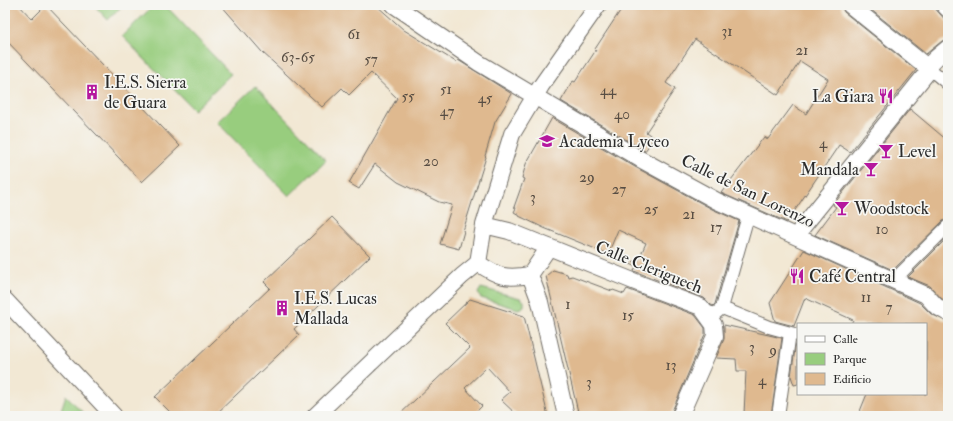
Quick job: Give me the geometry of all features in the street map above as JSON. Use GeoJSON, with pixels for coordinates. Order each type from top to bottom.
{"type":"FeatureCollection","features":[{"type":"Feature","properties":{"kind":"street","name":"Calle de San Lorenzo"},"geometry":{"type":"LineString","coordinates":[[394,5],[479,63],[640,159],[717,200],[926,295],[936,306],[948,313]]}},
{"type":"Feature","properties":{"kind":"street"},"geometry":{"type":"LineString","coordinates":[[315,416],[462,276],[478,263],[484,225],[512,134],[534,96],[598,5]]}},
{"type":"Feature","properties":{"kind":"street"},"geometry":{"type":"LineString","coordinates":[[850,5],[948,84]]}},
{"type":"Feature","properties":{"kind":"street"},"geometry":{"type":"LineString","coordinates":[[944,5],[948,10]]}},
{"type":"Feature","properties":{"kind":"street"},"geometry":{"type":"LineString","coordinates":[[798,237],[800,229],[903,102],[936,58],[948,48]]}},
{"type":"Feature","properties":{"kind":"street"},"geometry":{"type":"LineString","coordinates":[[749,215],[722,308],[769,327],[794,334],[778,416]]}},
{"type":"Feature","properties":{"kind":"street","name":"Calle Cleriguech"},"geometry":{"type":"LineString","coordinates":[[484,225],[510,231],[701,307],[705,312],[715,314],[722,308]]}},
{"type":"Feature","properties":{"kind":"street"},"geometry":{"type":"LineString","coordinates":[[896,281],[899,275],[948,226]]}},
{"type":"Feature","properties":{"kind":"street"},"geometry":{"type":"LineString","coordinates":[[478,263],[493,273],[512,278],[530,275],[549,247]]}},
{"type":"Feature","properties":{"kind":"street"},"geometry":{"type":"LineString","coordinates":[[530,275],[540,302],[566,416]]}},
{"type":"Feature","properties":{"kind":"street"},"geometry":{"type":"LineString","coordinates":[[5,300],[114,416]]}},
{"type":"Feature","properties":{"kind":"street"},"geometry":{"type":"LineString","coordinates":[[680,416],[715,336],[714,325],[705,312]]}},
{"type":"Feature","properties":{"kind":"green space"},"geometry":{"type":"Polygon","coordinates":[[[94,5],[123,5],[108,20],[94,5]]]}},
{"type":"Feature","properties":{"kind":"green space"},"geometry":{"type":"Polygon","coordinates":[[[154,5],[165,5],[231,74],[194,110],[122,36],[154,5]]]}},
{"type":"Feature","properties":{"kind":"green space"},"geometry":{"type":"Polygon","coordinates":[[[255,86],[326,160],[289,196],[217,122],[255,86]]]}},
{"type":"Feature","properties":{"kind":"green space"},"geometry":{"type":"Polygon","coordinates":[[[481,288],[520,298],[524,301],[524,306],[518,309],[481,298],[478,293],[481,288]]]}},
{"type":"Feature","properties":{"kind":"green space"},"geometry":{"type":"Polygon","coordinates":[[[66,395],[86,416],[59,416],[66,395]]]}},
{"type":"Feature","properties":{"kind":"building","name":"I.E.S. Sierra de Guara"},"geometry":{"type":"Polygon","coordinates":[[[5,5],[19,5],[32,19],[46,5],[180,146],[142,182],[5,39],[5,5]]]}},
{"type":"Feature","properties":{"kind":"building"},"geometry":{"type":"Polygon","coordinates":[[[221,5],[376,5],[404,30],[456,62],[458,60],[512,94],[495,122],[459,249],[440,244],[452,205],[439,202],[398,182],[375,164],[359,189],[349,183],[397,98],[371,73],[349,95],[342,88],[322,107],[262,52],[221,5]]]}},
{"type":"Feature","properties":{"kind":"building"},"geometry":{"type":"Polygon","coordinates":[[[624,5],[841,5],[844,12],[916,70],[850,152],[839,145],[787,222],[721,193],[764,137],[768,139],[793,105],[806,114],[828,79],[800,61],[778,95],[695,39],[666,83],[675,89],[646,132],[654,138],[645,151],[561,101],[573,81],[575,82],[596,50],[595,49],[624,5]]]}},
{"type":"Feature","properties":{"kind":"building"},"geometry":{"type":"Polygon","coordinates":[[[865,5],[932,5],[948,23],[948,39],[942,41],[926,54],[865,5]]]}},
{"type":"Feature","properties":{"kind":"building"},"geometry":{"type":"Polygon","coordinates":[[[910,109],[948,141],[948,219],[943,221],[893,270],[815,235],[836,207],[833,205],[910,109]]]}},
{"type":"Feature","properties":{"kind":"building"},"geometry":{"type":"Polygon","coordinates":[[[552,118],[635,167],[712,209],[739,221],[715,304],[713,306],[704,298],[634,271],[635,268],[639,268],[626,262],[638,261],[646,243],[618,230],[608,254],[544,228],[514,212],[516,208],[514,207],[524,179],[522,178],[526,164],[552,118]]]}},
{"type":"Feature","properties":{"kind":"building","name":"I.E.S. Lucas Mallada"},"geometry":{"type":"Polygon","coordinates":[[[332,217],[370,256],[294,329],[299,335],[214,416],[174,416],[155,397],[270,288],[264,282],[332,217]]]}},
{"type":"Feature","properties":{"kind":"building"},"geometry":{"type":"Polygon","coordinates":[[[948,237],[948,302],[942,299],[930,286],[908,277],[948,237]]]}},
{"type":"Feature","properties":{"kind":"building"},"geometry":{"type":"Polygon","coordinates":[[[804,250],[920,303],[931,314],[948,322],[948,416],[858,416],[867,395],[927,395],[927,323],[852,323],[853,320],[805,298],[794,326],[775,321],[770,303],[804,250]]]}},
{"type":"Feature","properties":{"kind":"building"},"geometry":{"type":"Polygon","coordinates":[[[553,270],[567,274],[568,277],[572,276],[612,291],[613,290],[624,294],[627,289],[695,315],[705,328],[705,334],[670,416],[579,416],[546,276],[553,270]]]}},
{"type":"Feature","properties":{"kind":"building"},"geometry":{"type":"Polygon","coordinates":[[[470,299],[524,316],[548,416],[518,416],[501,400],[510,392],[487,367],[465,388],[482,406],[472,416],[398,416],[470,348],[445,323],[470,299]]]}},
{"type":"Feature","properties":{"kind":"building"},"geometry":{"type":"Polygon","coordinates":[[[724,325],[782,338],[771,416],[744,415],[746,371],[737,371],[736,359],[716,358],[724,339],[724,325]]]}},
{"type":"Feature","properties":{"kind":"building"},"geometry":{"type":"Polygon","coordinates":[[[797,342],[797,384],[794,385],[791,376],[797,342]]]}},
{"type":"Feature","properties":{"kind":"place","name":"I.E.S. Sierra de Guara"},"geometry":{"type":"Point","coordinates":[92,92]}},
{"type":"Feature","properties":{"kind":"place","name":"La Giara"},"geometry":{"type":"Point","coordinates":[886,96]}},
{"type":"Feature","properties":{"kind":"place","name":"Academia Lyceo"},"geometry":{"type":"Point","coordinates":[547,141]}},
{"type":"Feature","properties":{"kind":"place","name":"Level"},"geometry":{"type":"Point","coordinates":[886,151]}},
{"type":"Feature","properties":{"kind":"place","name":"Mandala"},"geometry":{"type":"Point","coordinates":[871,169]}},
{"type":"Feature","properties":{"kind":"place","name":"Woodstock"},"geometry":{"type":"Point","coordinates":[842,208]}},
{"type":"Feature","properties":{"kind":"place","name":"Café Central"},"geometry":{"type":"Point","coordinates":[797,276]}},
{"type":"Feature","properties":{"kind":"place","name":"I.E.S. Lucas Mallada"},"geometry":{"type":"Point","coordinates":[282,308]}}]}
